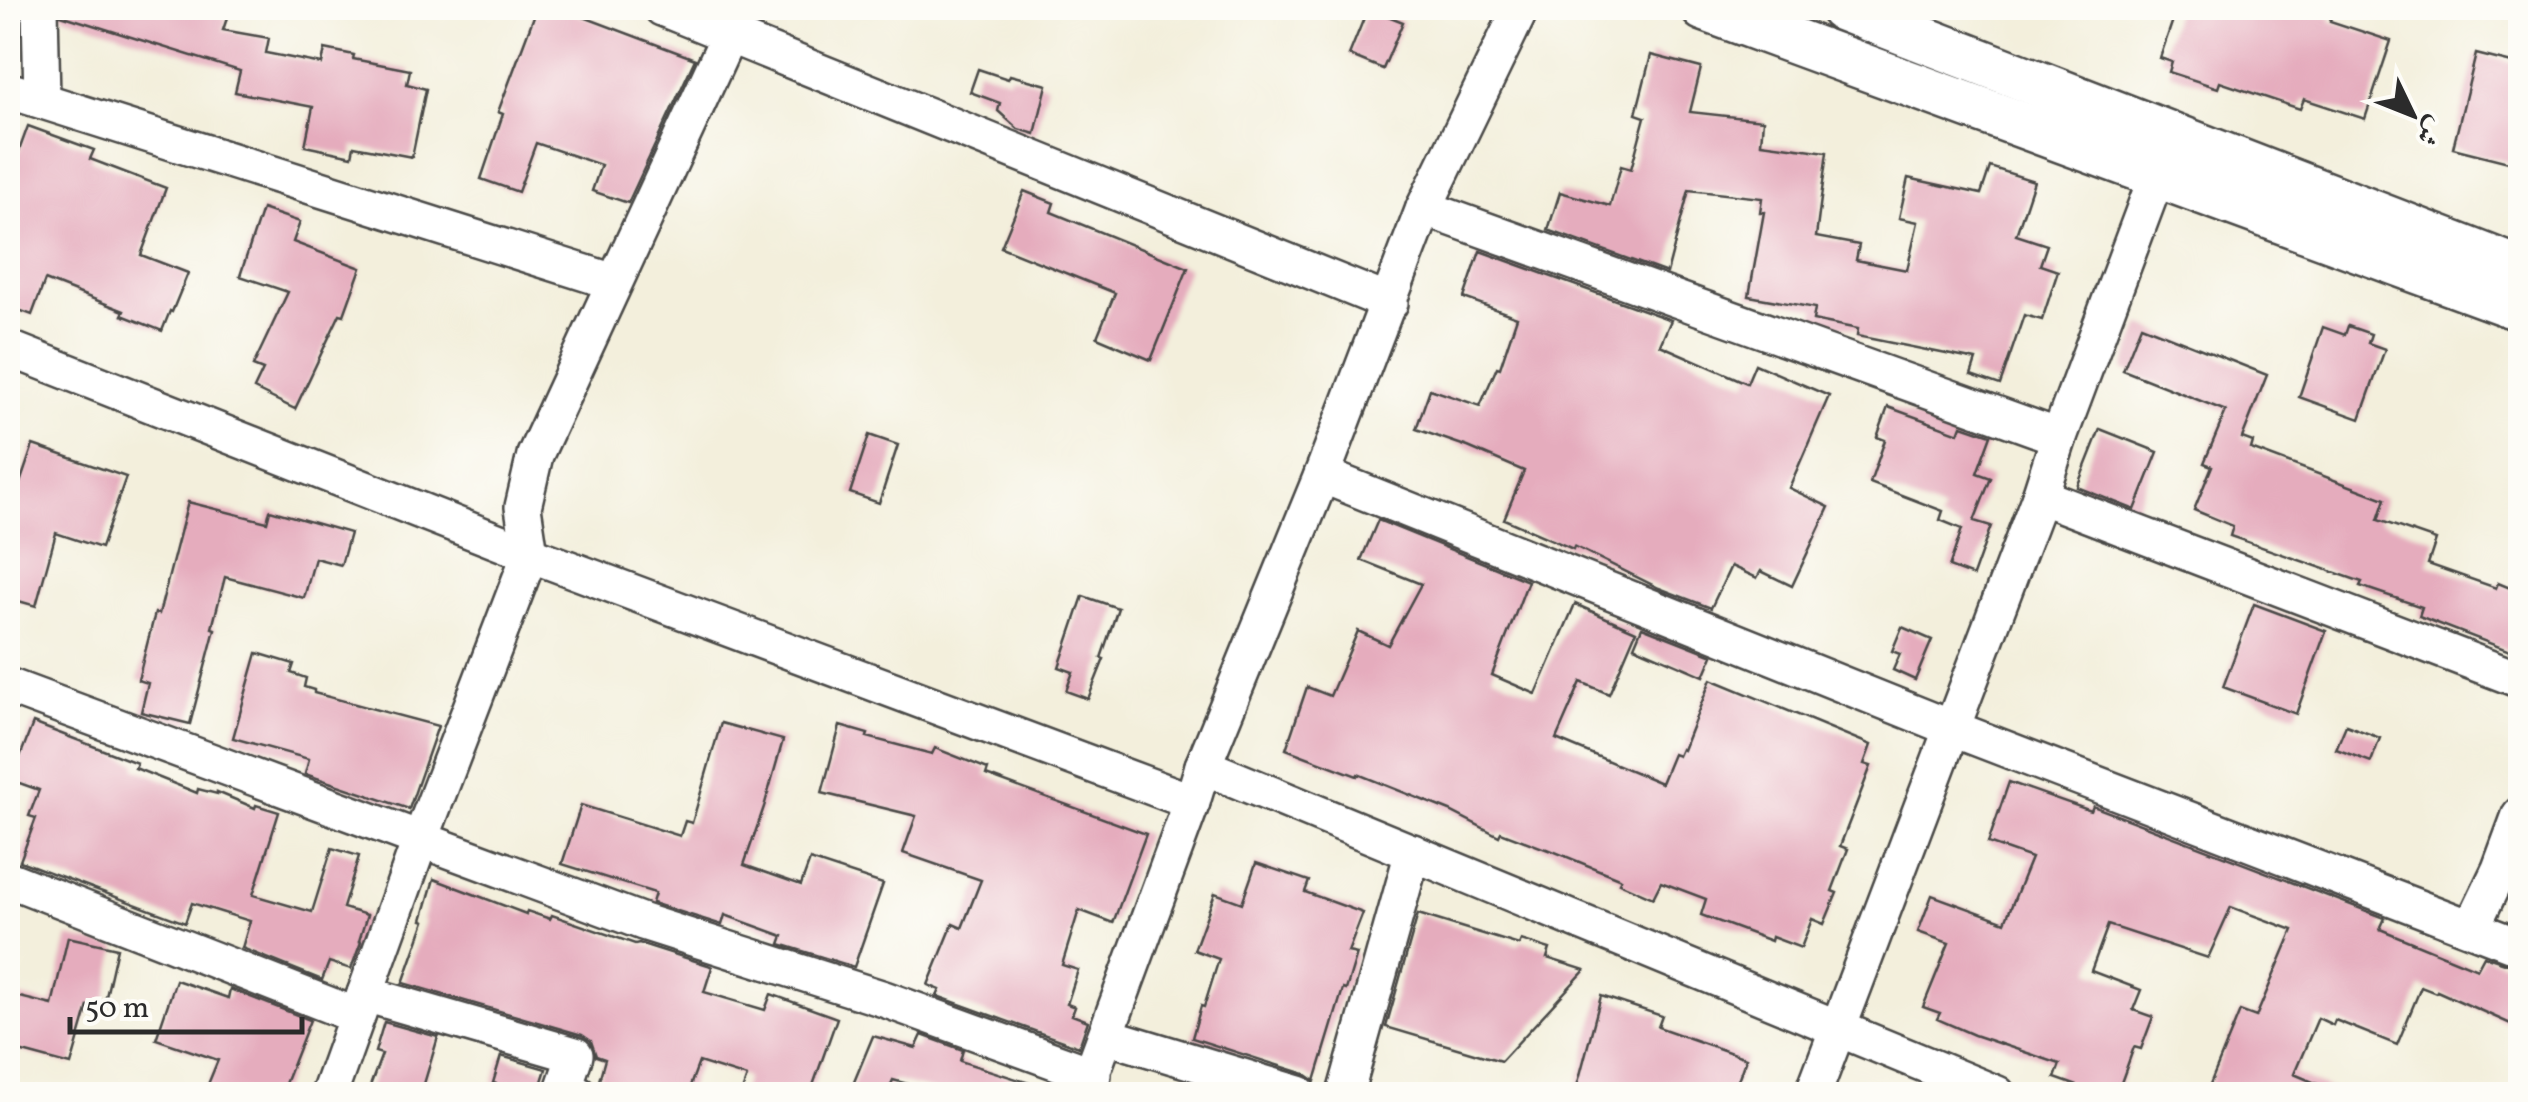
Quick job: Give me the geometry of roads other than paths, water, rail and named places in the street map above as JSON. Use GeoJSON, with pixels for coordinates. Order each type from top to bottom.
{"type":"FeatureCollection","features":[{"type":"Feature","properties":{"kind":"street"},"geometry":{"type":"LineString","coordinates":[[40,8],[24,95],[614,282]]}},
{"type":"Feature","properties":{"kind":"street"},"geometry":{"type":"LineString","coordinates":[[662,8],[715,21],[1390,303]]}},
{"type":"Feature","properties":{"kind":"street"},"geometry":{"type":"LineString","coordinates":[[8,686],[643,922],[884,999],[1089,1085],[1203,766],[1322,475],[1424,208],[1521,8]]}},
{"type":"Feature","properties":{"kind":"street"},"geometry":{"type":"LineString","coordinates":[[1704,8],[2520,308]]}},
{"type":"Feature","properties":{"kind":"street"},"geometry":{"type":"LineString","coordinates":[[1842,8],[2520,270]]}},
{"type":"Feature","properties":{"kind":"street"},"geometry":{"type":"LineString","coordinates":[[328,1094],[530,554],[523,507],[535,455],[614,282],[715,21]]}},
{"type":"Feature","properties":{"kind":"street"},"geometry":{"type":"LineString","coordinates":[[1814,1094],[2158,173]]}},
{"type":"Feature","properties":{"kind":"street"},"geometry":{"type":"LineString","coordinates":[[1424,208],[2059,437]]}},
{"type":"Feature","properties":{"kind":"street"},"geometry":{"type":"LineString","coordinates":[[8,349],[530,554],[1192,802]]}},
{"type":"Feature","properties":{"kind":"street"},"geometry":{"type":"LineString","coordinates":[[1322,475],[1951,728],[2520,947]]}},
{"type":"Feature","properties":{"kind":"street"},"geometry":{"type":"LineString","coordinates":[[2040,496],[2520,680]]}},
{"type":"Feature","properties":{"kind":"street"},"geometry":{"type":"LineString","coordinates":[[1203,766],[1998,1094]]}},
{"type":"Feature","properties":{"kind":"street"},"geometry":{"type":"LineString","coordinates":[[2472,927],[2520,816]]}},
{"type":"Feature","properties":{"kind":"street"},"geometry":{"type":"LineString","coordinates":[[1345,1094],[1413,852]]}},
{"type":"Feature","properties":{"kind":"street"},"geometry":{"type":"LineString","coordinates":[[8,879],[361,1005],[575,1055],[563,1090],[579,1094]]}},
{"type":"Feature","properties":{"kind":"street"},"geometry":{"type":"LineString","coordinates":[[1107,1036],[1299,1094]]}}]}
